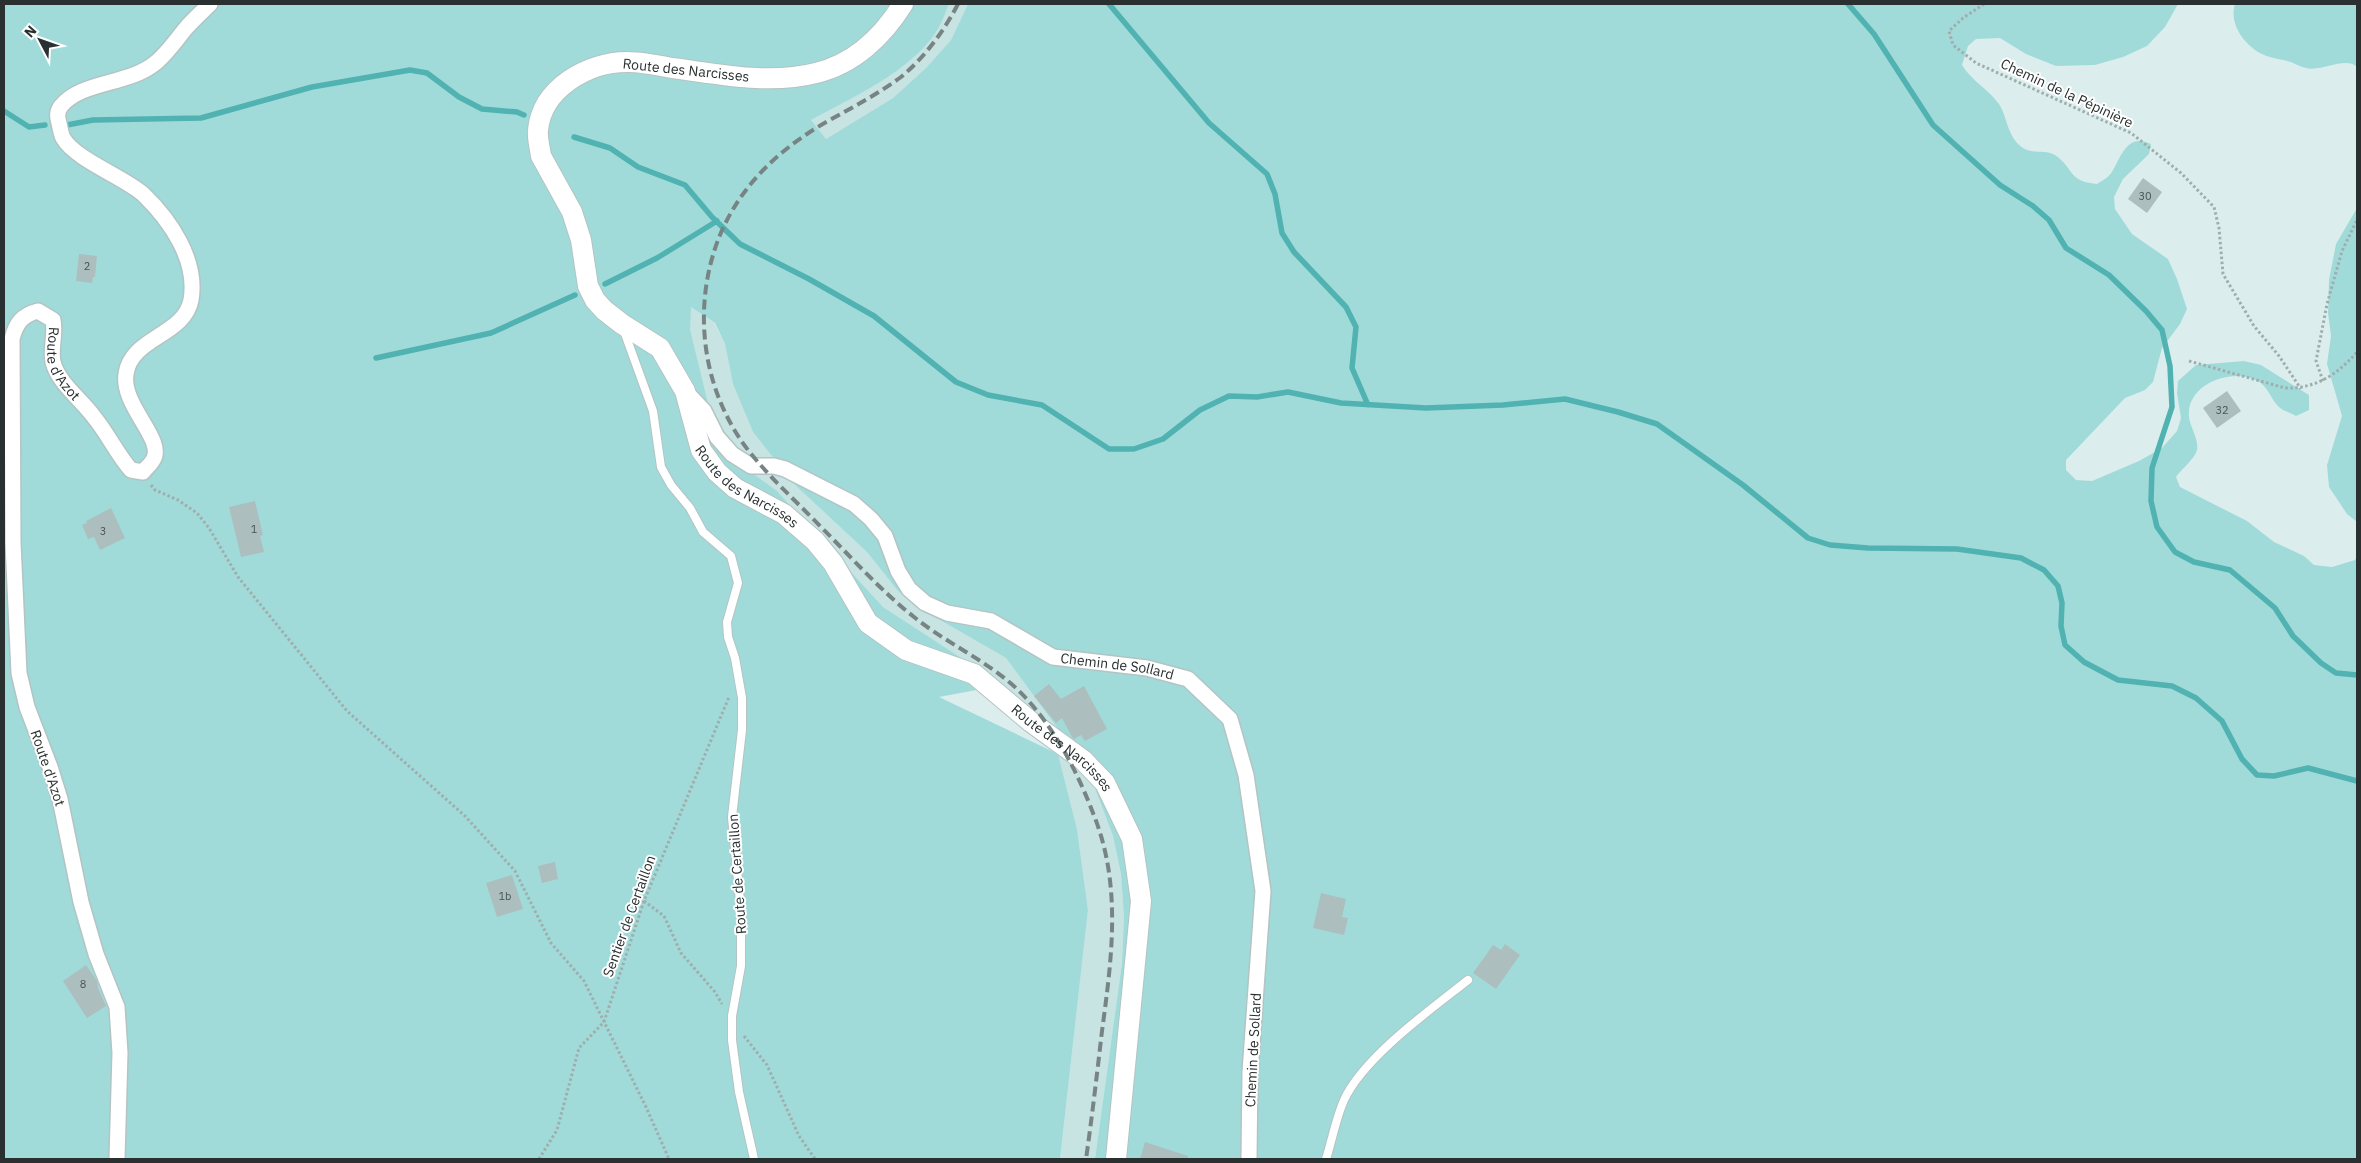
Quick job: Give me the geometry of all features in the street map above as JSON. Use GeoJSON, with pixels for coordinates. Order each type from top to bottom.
{"type":"FeatureCollection","features":[{"type":"Feature","properties":{"kind":"street"},"geometry":{"type":"LineString","coordinates":[[143,472],[154,460],[156,451],[154,440],[129,400],[125,385],[126,372],[130,362],[143,346],[175,325],[185,314],[191,301],[189,263],[180,241],[142,194],[122,179],[84,158],[63,138],[57,117],[60,107],[70,97],[124,79],[154,64],[210,4]]}},
{"type":"Feature","properties":{"kind":"street","name":"Route des Narcisses"},"geometry":{"type":"LineString","coordinates":[[903,4],[874,41],[856,55],[833,67],[816,73],[782,79],[756,78],[627,62],[601,65],[587,70],[574,77],[554,93],[543,111],[538,132],[542,156],[572,212],[581,240],[588,286],[595,300],[622,324],[660,348],[685,391],[701,450],[716,472],[735,488],[784,514],[816,542],[833,563],[868,623],[906,650],[974,674],[1031,722],[1083,760],[1105,783],[1132,839],[1141,901],[1116,1159]]}},
{"type":"Feature","properties":{"kind":"street","name":"Route d'Azot"},"geometry":{"type":"LineString","coordinates":[[117,1159],[120,1054],[117,1007],[96,954],[81,902],[60,799],[50,767],[27,708],[19,673],[13,544],[12,339],[15,328],[20,320],[29,313],[38,311],[53,320],[55,329],[53,361],[58,375],[95,417],[120,457],[131,470],[143,472]]}},
{"type":"Feature","properties":{"kind":"street","name":"Chemin de Sollard"},"geometry":{"type":"LineString","coordinates":[[685,391],[704,411],[716,437],[732,454],[751,466],[774,466],[786,469],[854,504],[885,536],[898,571],[909,589],[925,603],[946,613],[991,621],[1053,656],[1147,668],[1188,678],[1230,719],[1246,775],[1263,891],[1250,1072],[1250,1159]]}},
{"type":"Feature","properties":{"kind":"lane","name":"Route de Certaillon"},"geometry":{"type":"LineString","coordinates":[[622,324],[653,411],[661,467],[671,486],[690,508],[702,532],[731,556],[738,583],[727,622],[728,638],[735,658],[742,698],[742,730],[732,817],[741,912],[741,966],[732,1016],[732,1040],[739,1092],[754,1159]]}},
{"type":"Feature","properties":{"kind":"lane"},"geometry":{"type":"LineString","coordinates":[[1326,1159],[1344,1100],[1364,1070],[1383,1050],[1468,980]]}},
{"type":"Feature","properties":{"kind":"path","name":"Chemin de la Pépinière"},"geometry":{"type":"LineString","coordinates":[[1984,4],[1963,18],[1950,31],[1953,45],[1976,63],[2131,134],[2180,173],[2214,206],[2219,228],[2223,274],[2254,326],[2279,356],[2301,388]]}},
{"type":"Feature","properties":{"kind":"path"},"geometry":{"type":"LineString","coordinates":[[2323,381],[2316,361],[2327,304],[2342,251],[2357,220]]}},
{"type":"Feature","properties":{"kind":"path"},"geometry":{"type":"LineString","coordinates":[[2189,361],[2285,388],[2301,388],[2323,381],[2344,367],[2357,352]]}},
{"type":"Feature","properties":{"kind":"path"},"geometry":{"type":"LineString","coordinates":[[143,472],[154,490],[178,500],[197,513],[209,528],[238,577],[347,711],[465,816],[515,871],[551,943],[584,981],[646,1107],[669,1159]]}},
{"type":"Feature","properties":{"kind":"path","name":"Sentier de Certaillon"},"geometry":{"type":"LineString","coordinates":[[538,1159],[557,1130],[579,1048],[604,1022],[644,901],[738,676]]}},
{"type":"Feature","properties":{"kind":"shaded area"},"geometry":{"type":"Polygon","coordinates":[[[4,4],[949,4],[936,32],[912,59],[862,93],[811,120],[826,139],[893,98],[926,68],[951,40],[968,4],[2178,4],[2165,27],[2147,46],[2123,57],[2095,65],[2056,66],[2026,54],[2000,38],[1976,39],[1968,46],[1962,65],[1970,76],[1999,104],[2012,135],[2019,145],[2030,151],[2046,152],[2055,155],[2066,165],[2072,174],[2081,180],[2097,184],[2111,174],[2122,153],[2131,144],[2136,141],[2143,141],[2151,144],[2149,154],[2123,179],[2114,197],[2115,209],[2132,234],[2168,259],[2187,309],[2180,324],[2162,348],[2153,382],[2145,390],[2125,398],[2066,460],[2066,470],[2076,480],[2092,481],[2139,461],[2162,448],[2177,431],[2181,418],[2177,393],[2178,381],[2196,365],[2244,361],[2261,365],[2309,395],[2309,410],[2296,416],[2279,407],[2265,387],[2251,378],[2230,376],[2210,383],[2194,397],[2190,406],[2189,417],[2197,442],[2197,450],[2176,477],[2180,487],[2247,521],[2274,542],[2304,556],[2314,565],[2332,567],[2355,560],[2357,556],[2357,1159],[1095,1159],[1122,963],[1124,917],[1121,874],[1113,836],[1093,783],[1064,737],[1006,658],[928,613],[898,591],[867,552],[794,484],[753,432],[733,384],[725,344],[715,323],[691,307],[690,329],[708,403],[731,443],[755,475],[777,491],[883,607],[1003,685],[939,697],[1058,754],[1077,829],[1088,910],[1060,1159],[4,1159],[4,4]]]}},
{"type":"Feature","properties":{"kind":"shaded area"},"geometry":{"type":"Polygon","coordinates":[[[949,4],[968,4],[951,40],[926,68],[893,98],[826,139],[811,120],[936,32],[949,4]]]}},
{"type":"Feature","properties":{"kind":"shaded area"},"geometry":{"type":"Polygon","coordinates":[[[2235,4],[2357,4],[2357,67],[2346,63],[2313,69],[2306,68],[2258,52],[2247,43],[2238,31],[2234,18],[2235,4]]]}},
{"type":"Feature","properties":{"kind":"shaded area"},"geometry":{"type":"Polygon","coordinates":[[[2357,208],[2357,522],[2347,514],[2329,487],[2327,465],[2342,416],[2327,364],[2331,336],[2328,313],[2329,280],[2336,244],[2357,208]]]}},
{"type":"Feature","properties":{"kind":"shaded area"},"geometry":{"type":"Polygon","coordinates":[[[690,306],[714,323],[725,344],[733,384],[753,432],[794,484],[867,552],[898,591],[928,613],[1006,658],[1064,737],[1093,783],[1113,836],[1121,874],[1124,917],[1122,963],[1095,1159],[1060,1159],[1088,910],[1077,829],[1058,754],[1030,710],[1003,685],[883,607],[777,491],[755,475],[731,443],[708,403],[690,329],[690,306]]]}},
{"type":"Feature","properties":{"kind":"building"},"geometry":{"type":"Polygon","coordinates":[[[2143,178],[2162,192],[2147,213],[2128,199],[2143,178]]]}},
{"type":"Feature","properties":{"kind":"building"},"geometry":{"type":"Polygon","coordinates":[[[79,254],[97,256],[95,277],[93,277],[92,283],[76,281],[79,254]]]}},
{"type":"Feature","properties":{"kind":"building"},"geometry":{"type":"Polygon","coordinates":[[[2227,391],[2241,411],[2217,428],[2203,408],[2227,391]]]}},
{"type":"Feature","properties":{"kind":"building"},"geometry":{"type":"Polygon","coordinates":[[[255,501],[263,535],[260,536],[264,552],[241,557],[229,507],[255,501]]]}},
{"type":"Feature","properties":{"kind":"building"},"geometry":{"type":"Polygon","coordinates":[[[111,508],[125,538],[100,550],[94,537],[88,539],[82,525],[111,508]]]}},
{"type":"Feature","properties":{"kind":"building"},"geometry":{"type":"Polygon","coordinates":[[[1049,684],[1061,699],[1084,686],[1107,729],[1085,741],[1081,735],[1074,739],[1062,718],[1056,723],[1034,696],[1049,684]]]}},
{"type":"Feature","properties":{"kind":"building"},"geometry":{"type":"Polygon","coordinates":[[[555,862],[558,879],[542,883],[538,866],[555,862]]]}},
{"type":"Feature","properties":{"kind":"building"},"geometry":{"type":"Polygon","coordinates":[[[512,875],[523,909],[497,917],[486,883],[512,875]]]}},
{"type":"Feature","properties":{"kind":"building"},"geometry":{"type":"Polygon","coordinates":[[[1321,893],[1346,899],[1342,917],[1348,918],[1344,935],[1313,928],[1321,893]]]}},
{"type":"Feature","properties":{"kind":"building"},"geometry":{"type":"Polygon","coordinates":[[[1505,944],[1520,955],[1496,989],[1473,973],[1493,945],[1501,950],[1505,944]]]}},
{"type":"Feature","properties":{"kind":"building"},"geometry":{"type":"Polygon","coordinates":[[[86,965],[97,981],[106,1006],[87,1018],[63,981],[86,965]]]}},
{"type":"Feature","properties":{"kind":"building"},"geometry":{"type":"Polygon","coordinates":[[[1145,1142],[1188,1156],[1188,1159],[1140,1159],[1145,1142]]]}},
{"type":"Feature","properties":{"kind":"waterway"},"geometry":{"type":"LineString","coordinates":[[1109,4],[1209,123],[1267,174],[1275,194],[1282,233],[1294,252],[1346,307],[1356,327],[1352,368],[1368,405]]}},
{"type":"Feature","properties":{"kind":"waterway"},"geometry":{"type":"LineString","coordinates":[[1848,4],[1874,34],[1933,125],[2000,185],[2033,206],[2049,220],[2066,248],[2109,275],[2146,311],[2162,330],[2170,366],[2172,407],[2152,468],[2151,501],[2157,527],[2175,552],[2194,562],[2230,570],[2275,608],[2293,636],[2321,663],[2336,673],[2357,675]]}},
{"type":"Feature","properties":{"kind":"waterway"},"geometry":{"type":"LineString","coordinates":[[67,125],[93,120],[201,118],[312,87],[410,70],[427,73],[459,97],[482,109],[517,112],[524,115]]}},
{"type":"Feature","properties":{"kind":"waterway"},"geometry":{"type":"LineString","coordinates":[[4,111],[29,127],[45,125]]}},
{"type":"Feature","properties":{"kind":"waterway"},"geometry":{"type":"LineString","coordinates":[[574,137],[610,148],[638,167],[685,185],[712,217],[740,244],[809,279],[874,316],[956,382],[988,395],[1042,405],[1109,449],[1134,449],[1163,439],[1200,410],[1229,396],[1257,397],[1288,392],[1341,403],[1426,408],[1503,405],[1565,399],[1618,412],[1657,424],[1743,485],[1808,538],[1830,545],[1868,548],[1957,549],[2021,558],[2044,570],[2058,586],[2062,603],[2061,626],[2065,645],[2084,662],[2118,680],[2172,686],[2196,698],[2222,721],[2242,759],[2257,775],[2274,776],[2308,768],[2357,781]]}},
{"type":"Feature","properties":{"kind":"waterway"},"geometry":{"type":"LineString","coordinates":[[605,284],[657,258],[717,221]]}},
{"type":"Feature","properties":{"kind":"waterway"},"geometry":{"type":"LineString","coordinates":[[376,358],[491,333],[575,295]]}},
{"type":"Feature","properties":{"kind":"railway"},"geometry":{"type":"LineString","coordinates":[[958,4],[947,24],[933,43],[901,77],[793,144],[762,171],[749,186],[727,221],[718,240],[710,266],[705,293],[704,321],[706,348],[711,375],[720,402],[732,427],[756,460],[867,574],[902,607],[1012,684],[1046,722],[1080,782],[1102,840],[1108,867],[1112,921],[1109,976],[1086,1159]]}}]}
